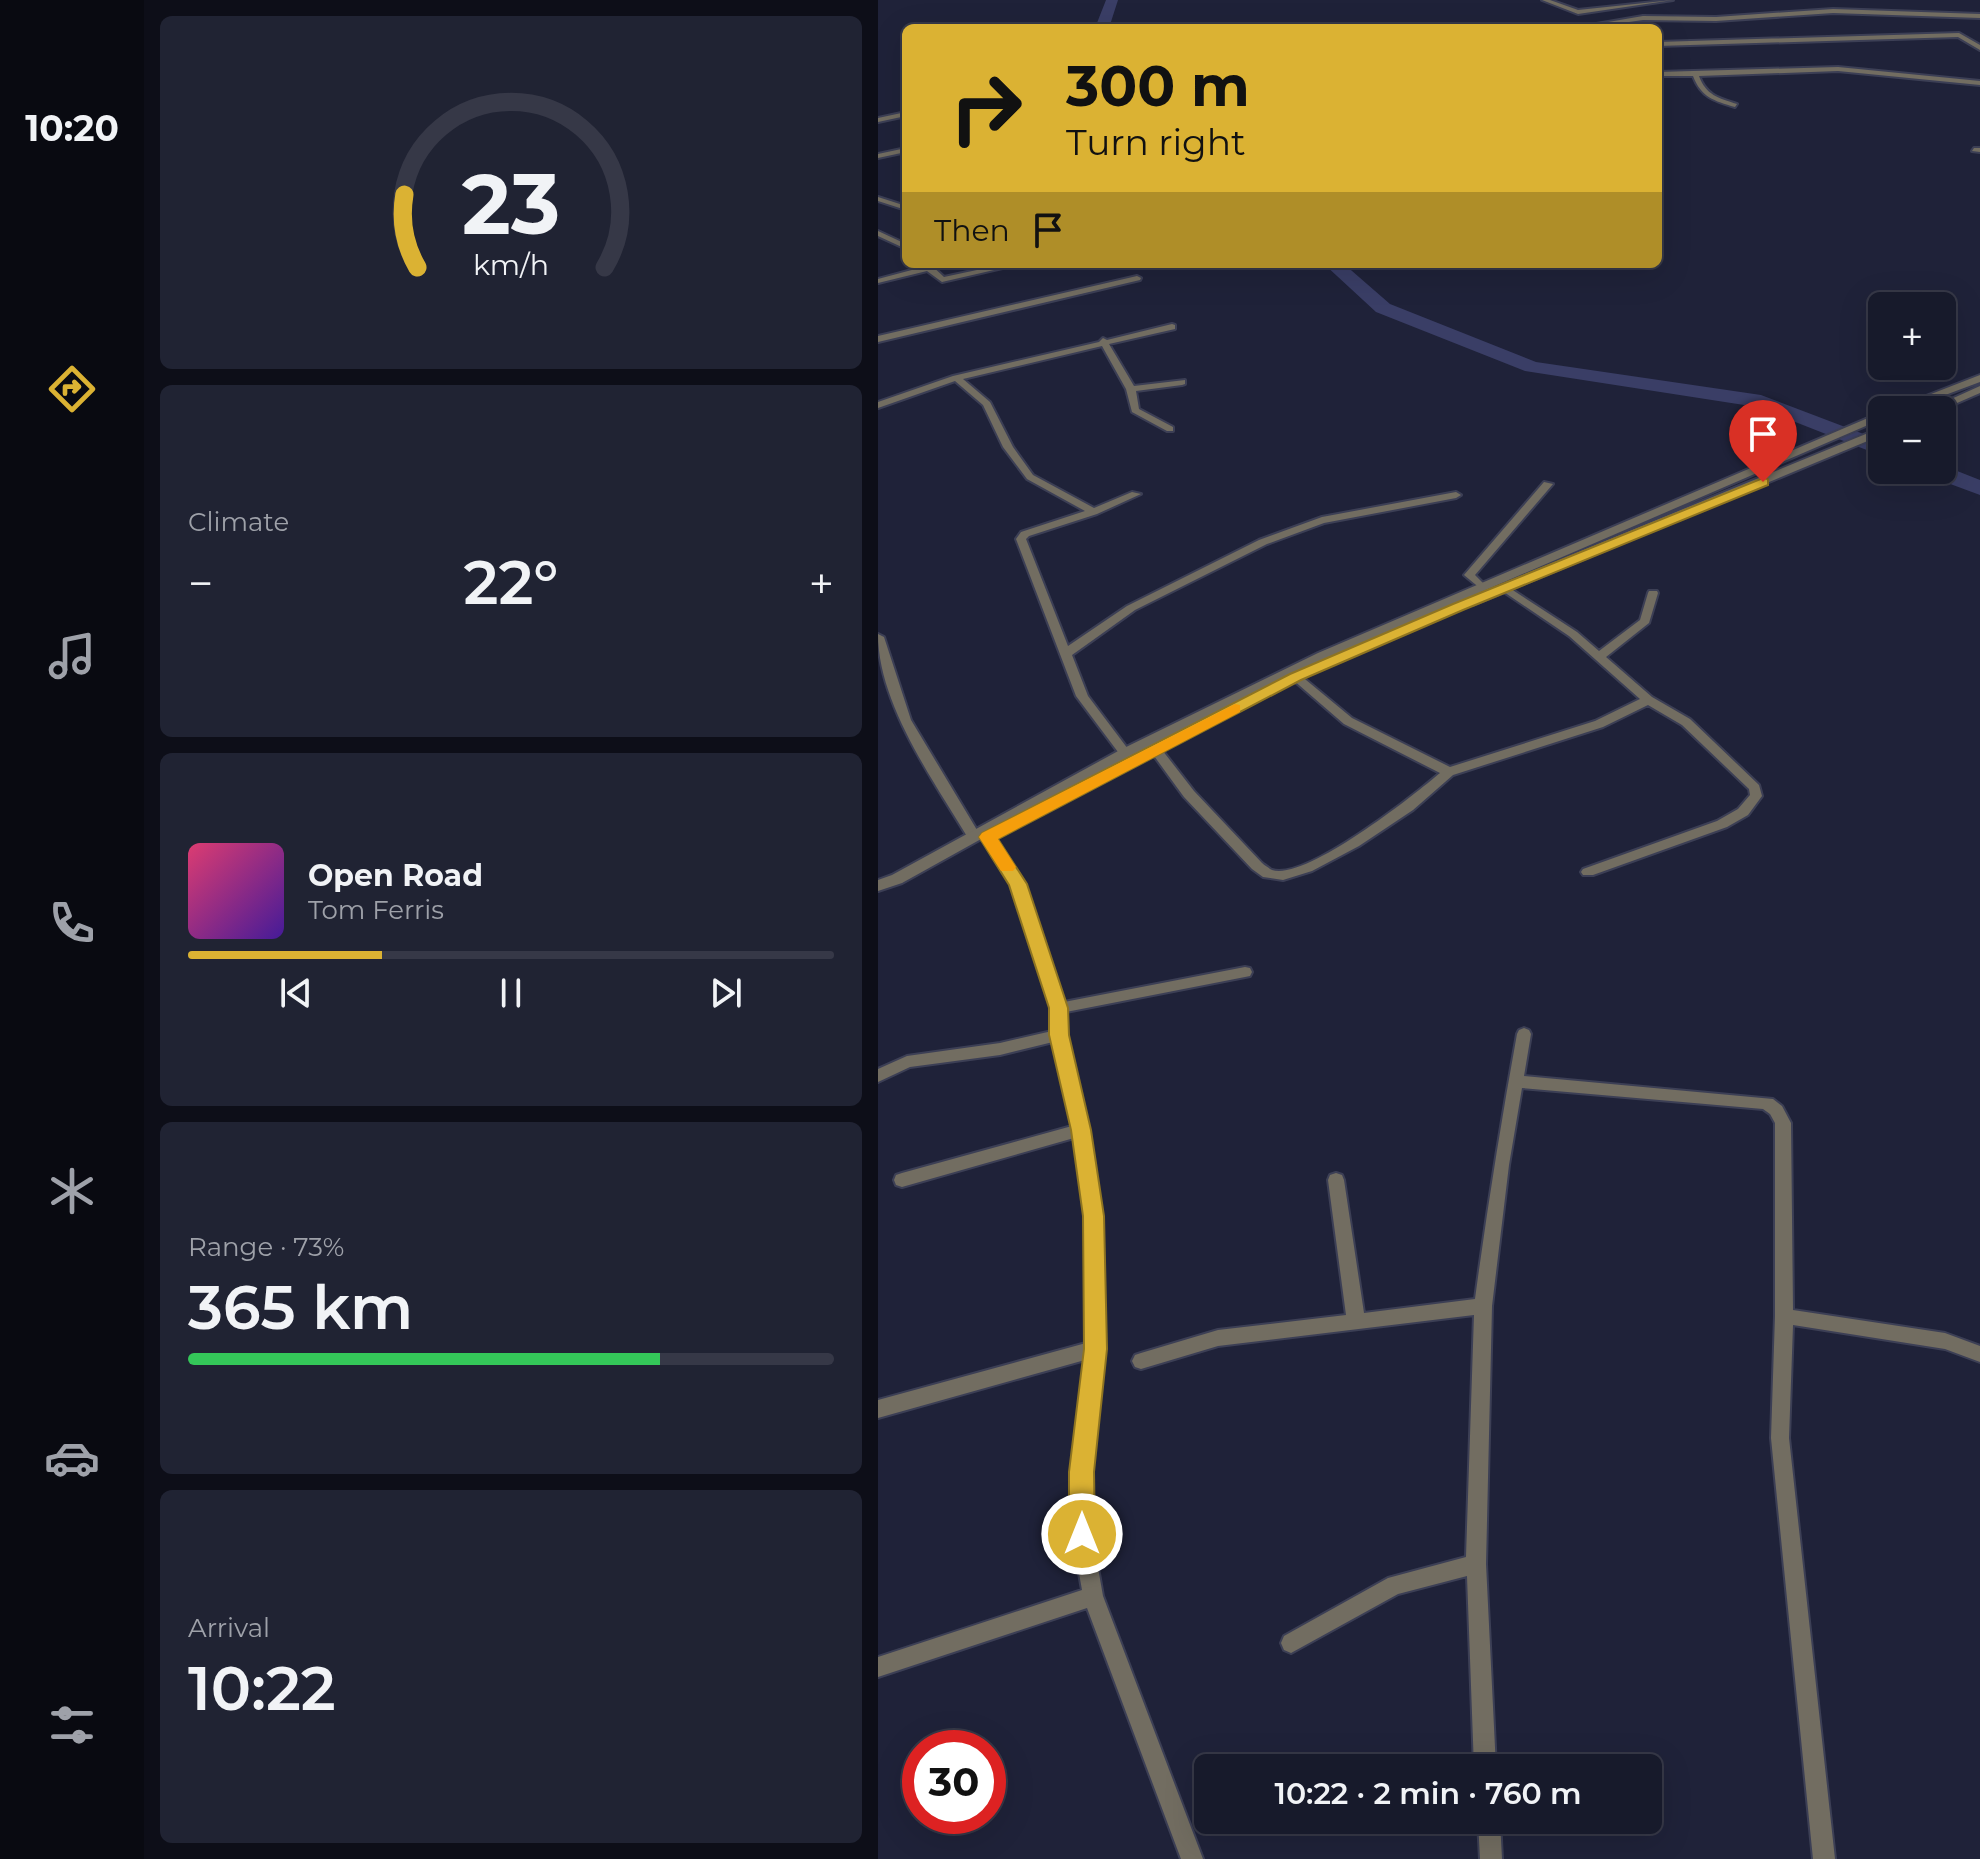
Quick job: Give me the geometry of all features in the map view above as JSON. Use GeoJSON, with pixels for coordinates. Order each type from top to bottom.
{"type":"FeatureCollection","features":[{"type":"Feature","properties":{"kind":"street"},"geometry":{"type":"LineString","coordinates":[[1545,0],[1578,12],[1670,0]]}},
{"type":"Feature","properties":{"kind":"street"},"geometry":{"type":"LineString","coordinates":[[1626,0],[1633,4]]}},
{"type":"Feature","properties":{"kind":"street"},"geometry":{"type":"LineString","coordinates":[[1826,0],[1833,11]]}},
{"type":"Feature","properties":{"kind":"street"},"geometry":{"type":"LineString","coordinates":[[1602,24],[1643,18],[1716,19],[1833,11],[1980,16]]}},
{"type":"Feature","properties":{"kind":"street"},"geometry":{"type":"LineString","coordinates":[[1662,44],[1959,35],[1980,48]]}},
{"type":"Feature","properties":{"kind":"street"},"geometry":{"type":"LineString","coordinates":[[1662,74],[1838,69],[1980,83]]}},
{"type":"Feature","properties":{"kind":"street"},"geometry":{"type":"LineString","coordinates":[[1695,74],[1701,91],[1707,97],[1735,105]]}},
{"type":"Feature","properties":{"kind":"street"},"geometry":{"type":"LineString","coordinates":[[878,120],[902,115]]}},
{"type":"Feature","properties":{"kind":"street"},"geometry":{"type":"LineString","coordinates":[[878,156],[902,151]]}},
{"type":"Feature","properties":{"kind":"street"},"geometry":{"type":"LineString","coordinates":[[878,199],[902,207]]}},
{"type":"Feature","properties":{"kind":"street"},"geometry":{"type":"LineString","coordinates":[[878,233],[902,245]]}},
{"type":"Feature","properties":{"kind":"street"},"geometry":{"type":"LineString","coordinates":[[878,281],[920,268]]}},
{"type":"Feature","properties":{"kind":"street"},"geometry":{"type":"LineString","coordinates":[[929,268],[942,280],[998,268]]}},
{"type":"Feature","properties":{"kind":"street"},"geometry":{"type":"LineString","coordinates":[[878,339],[1137,278]]}},
{"type":"Feature","properties":{"kind":"street"},"geometry":{"type":"LineString","coordinates":[[878,405],[956,378],[1172,327]]}},
{"type":"Feature","properties":{"kind":"street"},"geometry":{"type":"LineString","coordinates":[[1103,341],[1131,389],[1135,410],[1170,429]]}},
{"type":"Feature","properties":{"kind":"street"},"geometry":{"type":"LineString","coordinates":[[956,378],[987,404],[1008,447],[1030,477],[1093,512]]}},
{"type":"Feature","properties":{"kind":"street"},"geometry":{"type":"LineString","coordinates":[[1932,396],[1980,378]]}},
{"type":"Feature","properties":{"kind":"street"},"geometry":{"type":"LineString","coordinates":[[1131,389],[1182,382]]}},
{"type":"Feature","properties":{"kind":"street"},"geometry":{"type":"LineString","coordinates":[[1956,400],[1980,389]]}},
{"type":"Feature","properties":{"kind":"street"},"geometry":{"type":"LineString","coordinates":[[878,897],[895,891],[980,836],[1125,753],[1323,656],[1868,421]]}},
{"type":"Feature","properties":{"kind":"street"},"geometry":{"type":"LineString","coordinates":[[878,886],[1296,677],[1868,437]]}},
{"type":"Feature","properties":{"kind":"street"},"geometry":{"type":"LineString","coordinates":[[1481,586],[1469,575],[1548,484]]}},
{"type":"Feature","properties":{"kind":"street"},"geometry":{"type":"LineString","coordinates":[[1125,753],[1082,696],[1021,537],[1136,494]]}},
{"type":"Feature","properties":{"kind":"street"},"geometry":{"type":"LineString","coordinates":[[1065,654],[1131,608],[1263,542],[1322,520],[1456,495]]}},
{"type":"Feature","properties":{"kind":"street"},"geometry":{"type":"LineString","coordinates":[[1505,588],[1573,634],[1648,700],[1686,722],[1755,788],[1756,796],[1743,812],[1722,824],[1588,872]]}},
{"type":"Feature","properties":{"kind":"street"},"geometry":{"type":"LineString","coordinates":[[1599,656],[1645,621],[1653,593]]}},
{"type":"Feature","properties":{"kind":"street"},"geometry":{"type":"LineString","coordinates":[[878,637],[905,720],[980,836],[1018,884],[1059,1008],[1059,1035],[1081,1130],[1094,1216],[1095,1349],[1081,1472],[1082,1534],[1093,1596],[1192,1859]]}},
{"type":"Feature","properties":{"kind":"street"},"geometry":{"type":"LineString","coordinates":[[1296,677],[1348,721],[1449,772]]}},
{"type":"Feature","properties":{"kind":"street"},"geometry":{"type":"LineString","coordinates":[[1155,749],[1189,794],[1257,866],[1268,874],[1283,875],[1307,868],[1354,843],[1408,807],[1449,772],[1599,724],[1648,700]]}},
{"type":"Feature","properties":{"kind":"street"},"geometry":{"type":"LineString","coordinates":[[1059,1008],[1245,972]]}},
{"type":"Feature","properties":{"kind":"street"},"geometry":{"type":"LineString","coordinates":[[1484,1754],[1476,1564],[1483,1306],[1524,1034]]}},
{"type":"Feature","properties":{"kind":"street"},"geometry":{"type":"LineString","coordinates":[[878,1076],[907,1062],[1000,1049],[1059,1035]]}},
{"type":"Feature","properties":{"kind":"street"},"geometry":{"type":"LineString","coordinates":[[1515,1081],[1767,1103],[1776,1110],[1783,1123],[1784,1316],[1780,1438],[1824,1859]]}},
{"type":"Feature","properties":{"kind":"street"},"geometry":{"type":"LineString","coordinates":[[902,1180],[1081,1130]]}},
{"type":"Feature","properties":{"kind":"street"},"geometry":{"type":"LineString","coordinates":[[1336,1180],[1356,1321]]}},
{"type":"Feature","properties":{"kind":"street"},"geometry":{"type":"LineString","coordinates":[[1141,1361],[1218,1338],[1483,1306]]}},
{"type":"Feature","properties":{"kind":"street"},"geometry":{"type":"LineString","coordinates":[[1784,1316],[1945,1341],[1980,1354]]}},
{"type":"Feature","properties":{"kind":"street"},"geometry":{"type":"LineString","coordinates":[[878,1409],[1095,1349]]}},
{"type":"Feature","properties":{"kind":"street"},"geometry":{"type":"LineString","coordinates":[[1291,1643],[1395,1585],[1476,1564]]}},
{"type":"Feature","properties":{"kind":"street"},"geometry":{"type":"LineString","coordinates":[[878,1667],[1093,1596]]}},
{"type":"Feature","properties":{"kind":"street"},"geometry":{"type":"LineString","coordinates":[[1490,1834],[1491,1859]]}},
{"type":"Feature","properties":{"kind":"waterway"},"geometry":{"type":"LineString","coordinates":[[1103,24],[1112,0]]}},
{"type":"Feature","properties":{"kind":"waterway"},"geometry":{"type":"LineString","coordinates":[[1338,268],[1383,308],[1532,367],[1761,401],[1868,443]]}},
{"type":"Feature","properties":{"kind":"waterway"},"geometry":{"type":"LineString","coordinates":[[1956,479],[1980,488]]}},
{"type":"Feature","properties":{"kind":"slow traffic"},"geometry":{"type":"LineString","coordinates":[[1007,867],[988,837],[1235,708]]}},
{"type":"Feature","properties":{"kind":"route"},"geometry":{"type":"LineString","coordinates":[[1082,1534],[1081,1472],[1095,1349],[1094,1216],[1081,1130],[1059,1035],[1059,1008],[1018,884],[988,837],[1296,677],[1763,482]]}}]}
